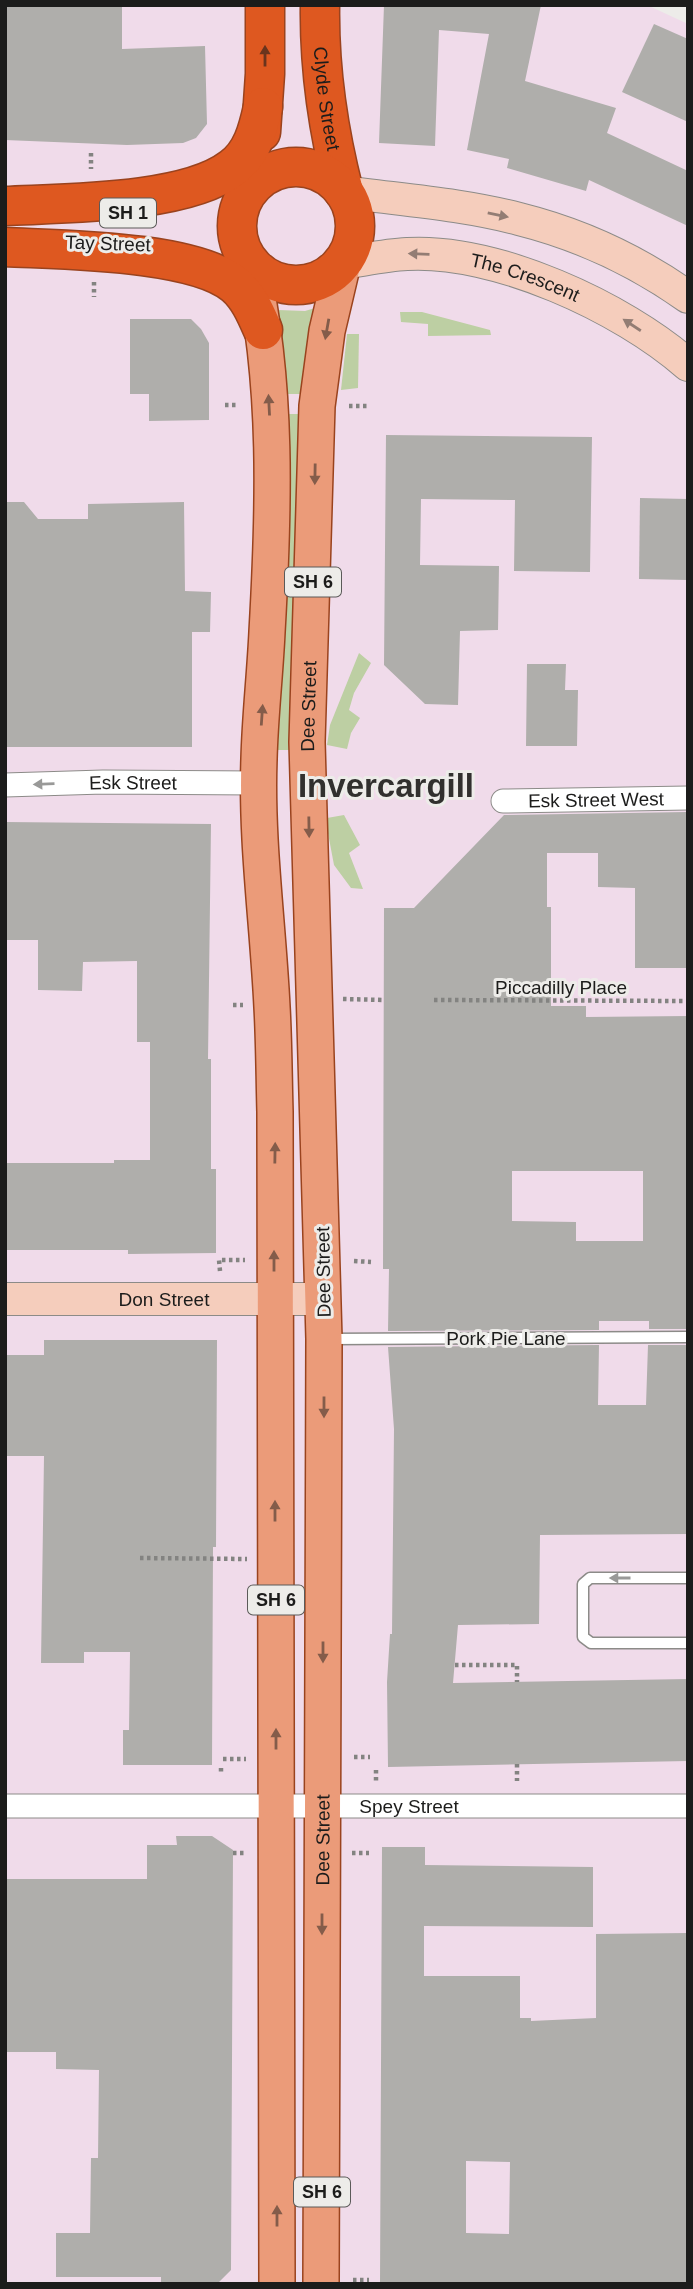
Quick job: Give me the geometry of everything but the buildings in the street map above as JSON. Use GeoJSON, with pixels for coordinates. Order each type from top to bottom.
{"type":"FeatureCollection","features":[{"type":"Feature","properties":{"kind":"highway"},"geometry":{"type":"LineString","coordinates":[[251,264],[240,244],[237,221],[249,190],[250,174],[262,129],[265,5]]}},
{"type":"Feature","properties":{"kind":"highway","name":"Clyde Street"},"geometry":{"type":"LineString","coordinates":[[320,5],[319,43],[325,106],[344,192]]}},
{"type":"Feature","properties":{"kind":"highway"},"geometry":{"type":"LineString","coordinates":[[5,208],[118,200],[153,195],[210,181],[232,169],[243,159],[258,130],[263,107]]}},
{"type":"Feature","properties":{"kind":"highway","name":"SH 1"},"geometry":{"type":"LineString","coordinates":[[249,190],[263,177],[279,170],[297,167],[315,170],[331,179],[344,192]]}},
{"type":"Feature","properties":{"kind":"highway","name":"Tay Street"},"geometry":{"type":"LineString","coordinates":[[5,208],[92,215],[124,213],[156,210],[249,190]]}},
{"type":"Feature","properties":{"kind":"highway"},"geometry":{"type":"LineString","coordinates":[[342,263],[355,235],[353,212],[344,192]]}},
{"type":"Feature","properties":{"kind":"highway","name":"Tay Street"},"geometry":{"type":"LineString","coordinates":[[5,246],[93,240],[134,242],[172,247],[251,264]]}},
{"type":"Feature","properties":{"kind":"highway"},"geometry":{"type":"LineString","coordinates":[[5,246],[131,254],[203,269],[236,286],[251,304],[263,330]]}},
{"type":"Feature","properties":{"kind":"highway","name":"SH 1"},"geometry":{"type":"LineString","coordinates":[[251,264],[272,279],[297,285],[330,275],[342,263]]}},
{"type":"Feature","properties":{"kind":"main road","name":"Dee Street"},"geometry":{"type":"LineString","coordinates":[[335,2282],[323,1807],[324,1339],[307,742],[316,432],[327,331],[342,263]]}},
{"type":"Feature","properties":{"kind":"main road","name":"SH 6"},"geometry":{"type":"LineString","coordinates":[[251,264],[263,330],[270,406],[271,532],[259,783],[262,887],[272,1005],[275,1112],[277,2284]]}},
{"type":"Feature","properties":{"kind":"street"},"geometry":{"type":"LineString","coordinates":[[344,192],[476,210],[558,231],[631,262],[688,297]]}},
{"type":"Feature","properties":{"kind":"street","name":"The Crescent"},"geometry":{"type":"LineString","coordinates":[[342,263],[406,254],[428,254],[469,260],[528,276],[581,296],[614,314],[688,365]]}},
{"type":"Feature","properties":{"kind":"street","name":"Esk Street"},"geometry":{"type":"LineString","coordinates":[[5,785],[103,782],[259,783]]}},
{"type":"Feature","properties":{"kind":"street","name":"Esk Street West"},"geometry":{"type":"LineString","coordinates":[[503,801],[688,798]]}},
{"type":"Feature","properties":{"kind":"street","name":"Don Street"},"geometry":{"type":"LineString","coordinates":[[5,1300],[323,1300]]}},
{"type":"Feature","properties":{"kind":"street","name":"Spey Street"},"geometry":{"type":"LineString","coordinates":[[5,1806],[688,1806]]}},
{"type":"Feature","properties":{"kind":"lane","name":"Pork Pie Lane"},"geometry":{"type":"LineString","coordinates":[[324,1339],[688,1337]]}},
{"type":"Feature","properties":{"kind":"lane"},"geometry":{"type":"LineString","coordinates":[[688,1578],[590,1578],[583,1584],[583,1637],[586,1641],[688,1643]]}},
{"type":"Feature","properties":{"kind":"path"},"geometry":{"type":"LineString","coordinates":[[340,406],[369,406]]}},
{"type":"Feature","properties":{"kind":"path"},"geometry":{"type":"LineString","coordinates":[[314,999],[384,1000]]}},
{"type":"Feature","properties":{"kind":"path","name":"Piccadilly Place"},"geometry":{"type":"LineString","coordinates":[[434,1000],[688,1001]]}},
{"type":"Feature","properties":{"kind":"path"},"geometry":{"type":"LineString","coordinates":[[219,1260],[246,1260]]}},
{"type":"Feature","properties":{"kind":"path"},"geometry":{"type":"LineString","coordinates":[[342,1261],[371,1262]]}},
{"type":"Feature","properties":{"kind":"path"},"geometry":{"type":"LineString","coordinates":[[140,1558],[275,1560]]}},
{"type":"Feature","properties":{"kind":"path"},"geometry":{"type":"LineString","coordinates":[[455,1665],[517,1665],[517,1682]]}},
{"type":"Feature","properties":{"kind":"path"},"geometry":{"type":"LineString","coordinates":[[353,1757],[370,1757]]}},
{"type":"Feature","properties":{"kind":"path"},"geometry":{"type":"LineString","coordinates":[[223,1759],[246,1759]]}},
{"type":"Feature","properties":{"kind":"path"},"geometry":{"type":"LineString","coordinates":[[376,1770],[376,1783]]}},
{"type":"Feature","properties":{"kind":"path"},"geometry":{"type":"LineString","coordinates":[[233,1853],[251,1853]]}},
{"type":"Feature","properties":{"kind":"path"},"geometry":{"type":"LineString","coordinates":[[351,1853],[369,1853]]}},
{"type":"Feature","properties":{"kind":"path"},"geometry":{"type":"LineString","coordinates":[[335,2282],[369,2280]]}},
{"type":"Feature","properties":{"kind":"shaded area"},"geometry":{"type":"Polygon","coordinates":[[[5,5],[647,5],[688,24],[688,2284],[5,2284],[5,5]]]}},
{"type":"Feature","properties":{"kind":"green space"},"geometry":{"type":"Polygon","coordinates":[[[315,308],[304,394],[285,394],[278,310],[305,311],[315,308]]]}},
{"type":"Feature","properties":{"kind":"green space"},"geometry":{"type":"Polygon","coordinates":[[[400,312],[422,312],[490,330],[491,335],[428,336],[428,324],[401,322],[400,312]]]}},
{"type":"Feature","properties":{"kind":"green space"},"geometry":{"type":"Polygon","coordinates":[[[347,334],[359,334],[358,388],[341,390],[347,334]]]}},
{"type":"Feature","properties":{"kind":"green space"},"geometry":{"type":"Polygon","coordinates":[[[284,414],[301,414],[291,750],[275,750],[284,414]]]}},
{"type":"Feature","properties":{"kind":"green space"},"geometry":{"type":"Polygon","coordinates":[[[359,653],[371,663],[354,693],[349,710],[360,718],[351,733],[347,749],[327,745],[330,725],[359,653]]]}},
{"type":"Feature","properties":{"kind":"green space"},"geometry":{"type":"Polygon","coordinates":[[[344,815],[360,845],[349,853],[363,889],[351,888],[334,865],[327,818],[344,815]]]}},
{"type":"Feature","properties":{"kind":"district","name":"Invercargill"},"geometry":{"type":"Point","coordinates":[386,785]}}]}
